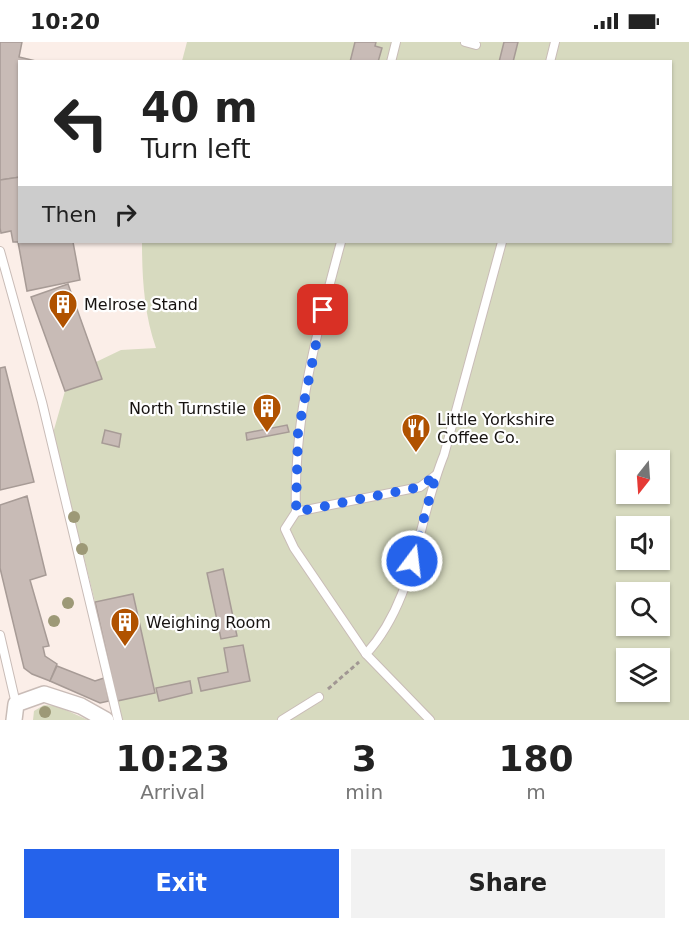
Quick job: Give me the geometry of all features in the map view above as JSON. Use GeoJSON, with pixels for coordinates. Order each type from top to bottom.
{"type":"FeatureCollection","features":[{"type":"Feature","properties":{"kind":"street"},"geometry":{"type":"LineString","coordinates":[[14,720],[16,704],[44,694],[81,706],[106,720]]}},
{"type":"Feature","properties":{"kind":"lane"},"geometry":{"type":"LineString","coordinates":[[392,60],[396,42]]}},
{"type":"Feature","properties":{"kind":"lane"},"geometry":{"type":"LineString","coordinates":[[465,42],[476,45]]}},
{"type":"Feature","properties":{"kind":"lane"},"geometry":{"type":"LineString","coordinates":[[550,60],[555,42]]}},
{"type":"Feature","properties":{"kind":"lane"},"geometry":{"type":"LineString","coordinates":[[341,243],[314,347],[298,432],[296,512],[285,529],[294,548],[366,654],[430,720]]}},
{"type":"Feature","properties":{"kind":"lane"},"geometry":{"type":"LineString","coordinates":[[366,654],[382,636],[400,603],[436,475],[444,455],[502,243]]}},
{"type":"Feature","properties":{"kind":"lane"},"geometry":{"type":"LineString","coordinates":[[0,251],[42,402],[118,720]]}},
{"type":"Feature","properties":{"kind":"lane"},"geometry":{"type":"LineString","coordinates":[[296,512],[420,487],[436,475]]}},
{"type":"Feature","properties":{"kind":"lane"},"geometry":{"type":"LineString","coordinates":[[0,635],[16,704]]}},
{"type":"Feature","properties":{"kind":"lane"},"geometry":{"type":"LineString","coordinates":[[282,720],[320,697]]}},
{"type":"Feature","properties":{"kind":"path"},"geometry":{"type":"LineString","coordinates":[[320,697],[366,654]]}},
{"type":"Feature","properties":{"kind":"green space"},"geometry":{"type":"Polygon","coordinates":[[[187,42],[689,42],[689,720],[120,720],[95,602],[53,433],[65,391],[101,378],[96,362],[121,350],[156,348],[144,295],[142,243],[672,243],[672,60],[182,60],[187,42]]]}},
{"type":"Feature","properties":{"kind":"green space"},"geometry":{"type":"Polygon","coordinates":[[[44,705],[57,706],[88,720],[33,720],[34,711],[44,705]]]}},
{"type":"Feature","properties":{"kind":"building"},"geometry":{"type":"Polygon","coordinates":[[[0,42],[22,42],[19,57],[32,60],[18,60],[18,177],[0,180],[0,42]]]}},
{"type":"Feature","properties":{"kind":"building"},"geometry":{"type":"Polygon","coordinates":[[[355,42],[376,42],[375,46],[382,48],[379,60],[350,60],[355,42]]]}},
{"type":"Feature","properties":{"kind":"building"},"geometry":{"type":"Polygon","coordinates":[[[504,42],[518,42],[514,60],[500,60],[504,42]]]}},
{"type":"Feature","properties":{"kind":"building"},"geometry":{"type":"Polygon","coordinates":[[[18,177],[18,242],[13,242],[11,231],[1,233],[0,180],[18,177]]]}},
{"type":"Feature","properties":{"kind":"building"},"geometry":{"type":"Polygon","coordinates":[[[18,243],[73,243],[80,280],[27,291],[18,243]]]}},
{"type":"Feature","properties":{"kind":"building","name":"Melrose Stand"},"geometry":{"type":"Polygon","coordinates":[[[68,284],[102,379],[65,391],[31,297],[68,284]]]}},
{"type":"Feature","properties":{"kind":"building"},"geometry":{"type":"Polygon","coordinates":[[[5,367],[34,482],[0,490],[0,368],[5,367]]]}},
{"type":"Feature","properties":{"kind":"building","name":"North Turnstile"},"geometry":{"type":"Polygon","coordinates":[[[287,425],[289,432],[247,440],[246,433],[287,425]]]}},
{"type":"Feature","properties":{"kind":"building"},"geometry":{"type":"Polygon","coordinates":[[[105,430],[121,434],[119,447],[102,443],[105,430]]]}},
{"type":"Feature","properties":{"kind":"building"},"geometry":{"type":"Polygon","coordinates":[[[27,496],[46,575],[30,580],[49,646],[43,647],[45,656],[57,664],[50,681],[24,668],[0,568],[0,505],[27,496]]]}},
{"type":"Feature","properties":{"kind":"building"},"geometry":{"type":"Polygon","coordinates":[[[223,569],[237,636],[221,639],[207,573],[223,569]]]}},
{"type":"Feature","properties":{"kind":"building","name":"Weighing Room"},"geometry":{"type":"Polygon","coordinates":[[[133,594],[155,693],[117,701],[95,602],[133,594]]]}},
{"type":"Feature","properties":{"kind":"building"},"geometry":{"type":"Polygon","coordinates":[[[243,645],[250,681],[201,691],[198,678],[228,672],[224,648],[243,645]]]}},
{"type":"Feature","properties":{"kind":"building"},"geometry":{"type":"Polygon","coordinates":[[[57,666],[95,681],[104,678],[109,701],[100,703],[50,681],[57,666]]]}},
{"type":"Feature","properties":{"kind":"building"},"geometry":{"type":"Polygon","coordinates":[[[190,681],[192,693],[159,701],[156,688],[190,681]]]}},
{"type":"Feature","properties":{"kind":"place","name":"Melrose Stand"},"geometry":{"type":"Point","coordinates":[63,330]}},
{"type":"Feature","properties":{"kind":"place","name":"North Turnstile"},"geometry":{"type":"Point","coordinates":[267,434]}},
{"type":"Feature","properties":{"kind":"place","name":"Little Yorkshire Coffee Co."},"geometry":{"type":"Point","coordinates":[416,454]}},
{"type":"Feature","properties":{"kind":"place","name":"Weighing Room"},"geometry":{"type":"Point","coordinates":[125,648]}},
{"type":"Feature","properties":{"kind":"route"},"geometry":{"type":"LineString","coordinates":[[323,310],[298,432],[296,512],[420,487],[436,475],[412,561]]}}]}
